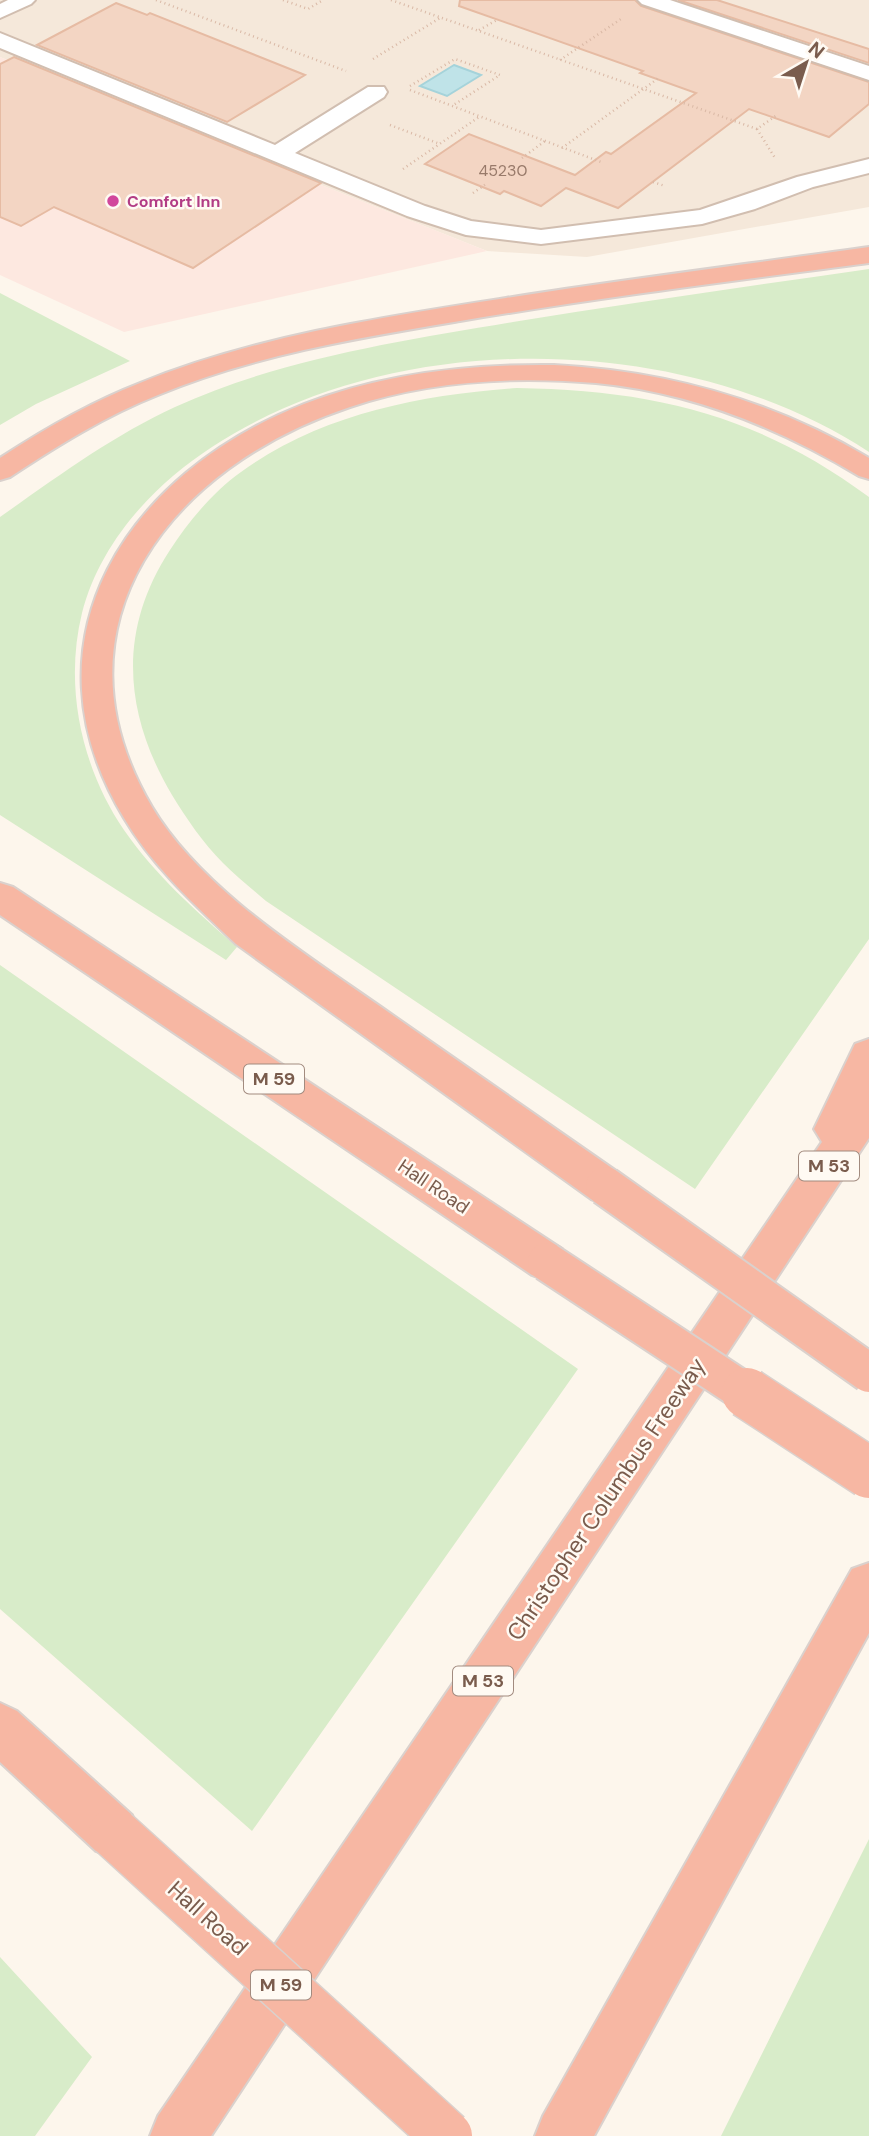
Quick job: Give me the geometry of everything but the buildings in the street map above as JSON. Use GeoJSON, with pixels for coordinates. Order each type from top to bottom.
{"type":"FeatureCollection","features":[{"type":"Feature","properties":{"kind":"highway"},"geometry":{"type":"LineString","coordinates":[[0,471],[112,405],[187,374],[229,361],[340,335],[494,307],[869,255]]}},
{"type":"Feature","properties":{"kind":"highway"},"geometry":{"type":"LineString","coordinates":[[869,470],[805,433],[751,409],[653,383],[607,376],[542,373],[452,377],[404,384],[314,410],[242,445],[205,471],[175,498],[145,531],[123,563],[106,598],[97,631],[95,661],[96,702],[103,738],[136,810],[205,892],[249,934],[869,1373]]}},
{"type":"Feature","properties":{"kind":"highway","name":"Hall Road"},"geometry":{"type":"LineString","coordinates":[[0,897],[869,1473]]}},
{"type":"Feature","properties":{"kind":"highway"},"geometry":{"type":"LineString","coordinates":[[789,1226],[869,1055]]}},
{"type":"Feature","properties":{"kind":"highway","name":"Christopher Columbus Freeway"},"geometry":{"type":"LineString","coordinates":[[178,2136],[869,1105]]}},
{"type":"Feature","properties":{"kind":"highway"},"geometry":{"type":"LineString","coordinates":[[563,2136],[869,1586]]}},
{"type":"Feature","properties":{"kind":"highway","name":"Hall Road"},"geometry":{"type":"LineString","coordinates":[[0,1728],[447,2136]]}},
{"type":"Feature","properties":{"kind":"street"},"geometry":{"type":"LineString","coordinates":[[0,12],[24,0]]}},
{"type":"Feature","properties":{"kind":"street"},"geometry":{"type":"LineString","coordinates":[[649,0],[869,73]]}},
{"type":"Feature","properties":{"kind":"street"},"geometry":{"type":"LineString","coordinates":[[0,40],[466,228],[541,237],[702,217],[805,182],[869,166]]}},
{"type":"Feature","properties":{"kind":"street"},"geometry":{"type":"LineString","coordinates":[[277,154],[376,92]]}},
{"type":"Feature","properties":{"kind":"path"},"geometry":{"type":"LineString","coordinates":[[156,0],[351,73]]}},
{"type":"Feature","properties":{"kind":"path"},"geometry":{"type":"LineString","coordinates":[[284,0],[308,9],[323,0]]}},
{"type":"Feature","properties":{"kind":"path"},"geometry":{"type":"LineString","coordinates":[[391,0],[757,129],[776,159]]}},
{"type":"Feature","properties":{"kind":"path"},"geometry":{"type":"LineString","coordinates":[[560,60],[628,15]]}},
{"type":"Feature","properties":{"kind":"path"},"geometry":{"type":"LineString","coordinates":[[479,31],[497,20]]}},
{"type":"Feature","properties":{"kind":"path"},"geometry":{"type":"LineString","coordinates":[[452,106],[500,75],[455,58],[407,88],[452,106],[480,117],[601,162]]}},
{"type":"Feature","properties":{"kind":"path"},"geometry":{"type":"LineString","coordinates":[[562,148],[660,77]]}},
{"type":"Feature","properties":{"kind":"path"},"geometry":{"type":"LineString","coordinates":[[757,129],[777,115]]}},
{"type":"Feature","properties":{"kind":"path"},"geometry":{"type":"LineString","coordinates":[[403,169],[480,117]]}},
{"type":"Feature","properties":{"kind":"path"},"geometry":{"type":"LineString","coordinates":[[389,124],[440,144]]}},
{"type":"Feature","properties":{"kind":"path"},"geometry":{"type":"LineString","coordinates":[[522,158],[545,141]]}},
{"type":"Feature","properties":{"kind":"path"},"geometry":{"type":"LineString","coordinates":[[469,195],[486,184]]}},
{"type":"Feature","properties":{"kind":"shaded area"},"geometry":{"type":"Polygon","coordinates":[[[0,0],[869,0],[869,207],[587,257],[487,251],[0,57],[0,0]]]}},
{"type":"Feature","properties":{"kind":"shaded area"},"geometry":{"type":"Polygon","coordinates":[[[0,57],[487,251],[124,332],[0,275],[0,57]]]}},
{"type":"Feature","properties":{"kind":"green space"},"geometry":{"type":"Polygon","coordinates":[[[869,269],[869,452],[795,412],[715,383],[629,365],[540,359],[452,364],[366,380],[286,408],[212,447],[169,479],[150,498],[115,540],[90,587],[77,641],[76,697],[80,725],[87,753],[109,806],[136,846],[163,877],[237,947],[226,960],[0,815],[0,517],[107,444],[152,418],[215,390],[298,364],[341,354],[513,322],[869,269]]]}},
{"type":"Feature","properties":{"kind":"green space"},"geometry":{"type":"Polygon","coordinates":[[[0,293],[130,361],[36,404],[0,425],[0,293]]]}},
{"type":"Feature","properties":{"kind":"green space"},"geometry":{"type":"Polygon","coordinates":[[[517,388],[614,394],[702,412],[745,427],[786,446],[828,469],[869,497],[869,939],[695,1189],[266,901],[244,882],[209,847],[172,795],[156,765],[136,703],[133,672],[135,642],[141,611],[153,580],[185,529],[211,498],[231,480],[272,452],[304,435],[338,422],[408,402],[517,388]]]}},
{"type":"Feature","properties":{"kind":"green space"},"geometry":{"type":"Polygon","coordinates":[[[0,965],[578,1369],[252,1831],[0,1609],[0,965]]]}},
{"type":"Feature","properties":{"kind":"green space"},"geometry":{"type":"Polygon","coordinates":[[[869,1839],[869,2136],[721,2136],[869,1839]]]}},
{"type":"Feature","properties":{"kind":"green space"},"geometry":{"type":"Polygon","coordinates":[[[0,1957],[92,2057],[35,2136],[0,2136],[0,1957]]]}},
{"type":"Feature","properties":{"kind":"water"},"geometry":{"type":"Polygon","coordinates":[[[454,65],[481,75],[447,96],[420,86],[454,65]]]}},
{"type":"Feature","properties":{"kind":"place","name":"Comfort Inn"},"geometry":{"type":"Point","coordinates":[113,201]}}]}
